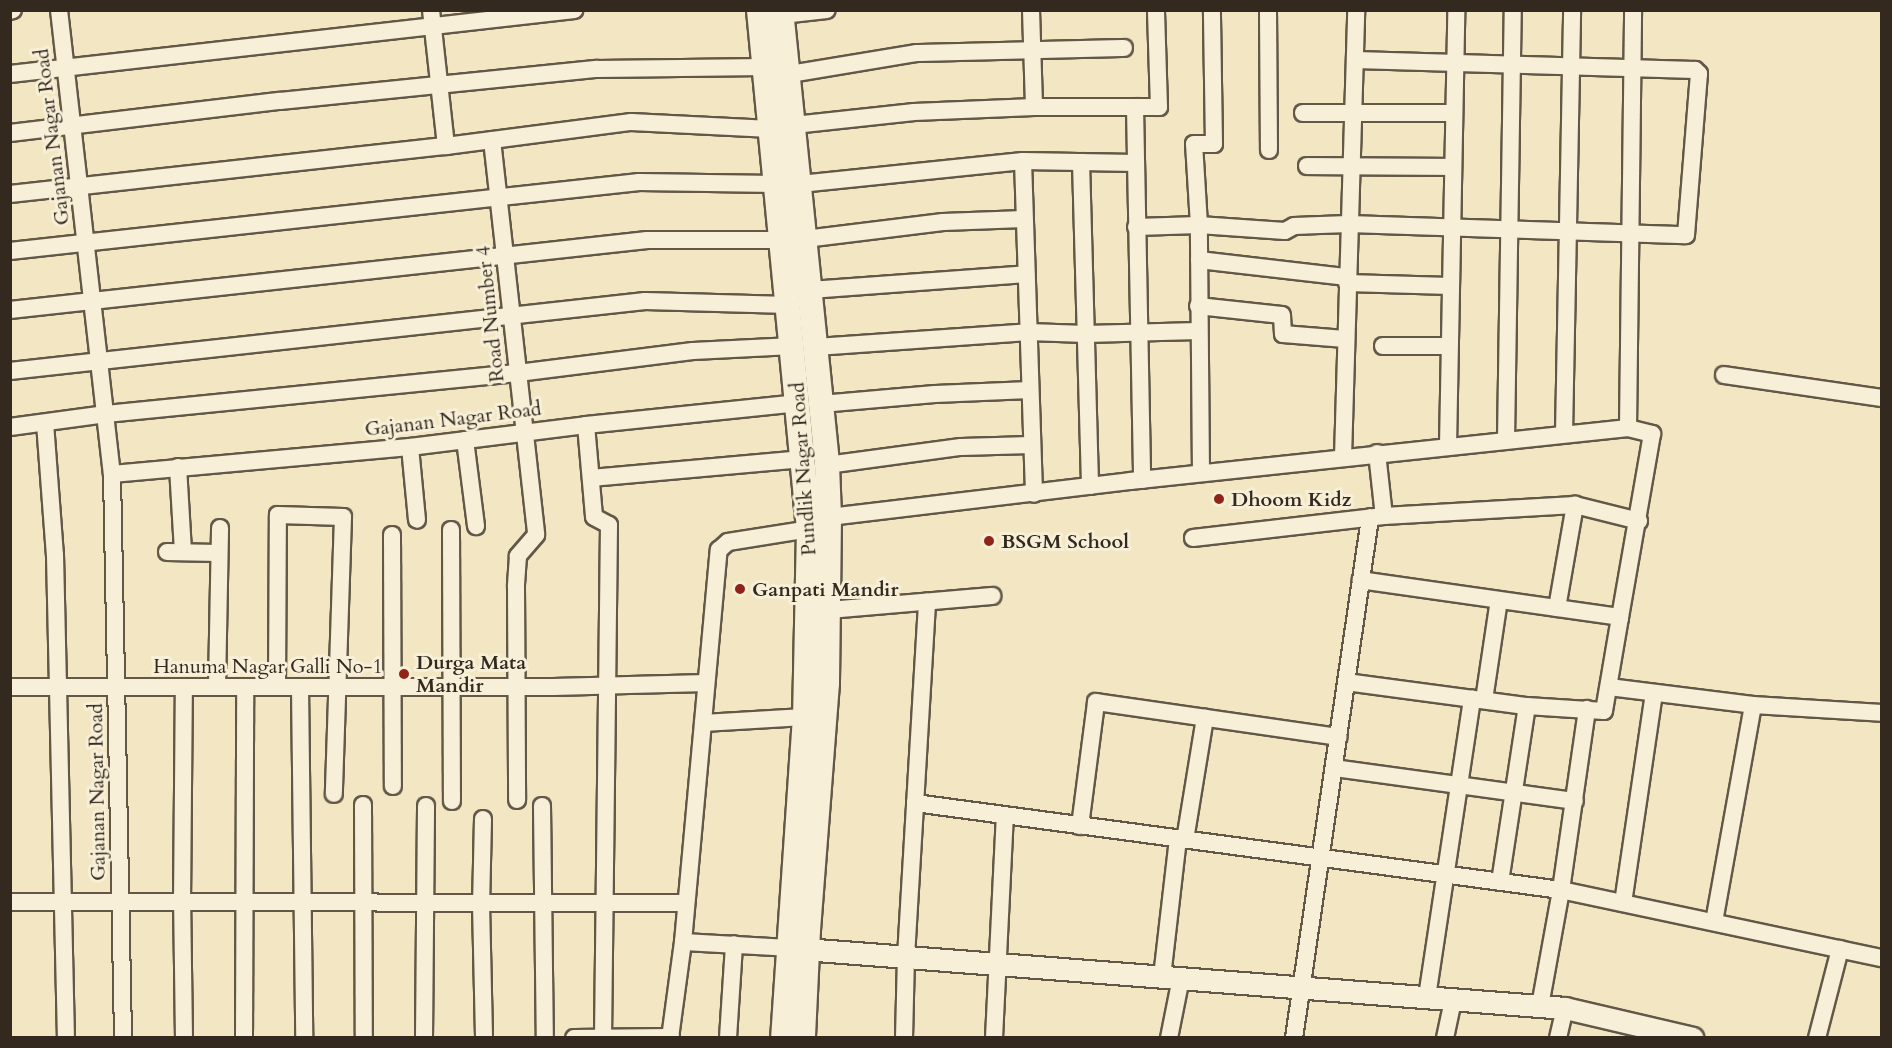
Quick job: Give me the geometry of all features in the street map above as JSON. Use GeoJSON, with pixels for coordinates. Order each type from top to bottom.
{"type":"FeatureCollection","features":[{"type":"Feature","properties":{"kind":"main road","name":"Pundlik Nagar Road"},"geometry":{"type":"LineString","coordinates":[[759,10],[782,127],[794,239],[789,305],[804,347]]}},
{"type":"Feature","properties":{"kind":"main road","name":"Pundlik Nagar Road"},"geometry":{"type":"LineString","coordinates":[[773,73],[782,13]]}},
{"type":"Feature","properties":{"kind":"main road","name":"Pundlik Nagar Road"},"geometry":{"type":"LineString","coordinates":[[794,239],[810,290],[804,347],[810,404],[827,465],[819,523],[805,717],[798,949],[803,1038]]}},
{"type":"Feature","properties":{"kind":"main road","name":"Pundlik Nagar Road"},"geometry":{"type":"LineString","coordinates":[[783,1038],[798,949],[827,683],[828,610],[819,523],[803,459],[810,404]]}},
{"type":"Feature","properties":{"kind":"street","name":"Gajanan Nagar Road"},"geometry":{"type":"LineString","coordinates":[[59,10],[112,474],[123,1038]]}},
{"type":"Feature","properties":{"kind":"street"},"geometry":{"type":"LineString","coordinates":[[10,74],[432,19],[574,10]]}},
{"type":"Feature","properties":{"kind":"street"},"geometry":{"type":"LineString","coordinates":[[782,13],[826,10]]}},
{"type":"Feature","properties":{"kind":"street"},"geometry":{"type":"LineString","coordinates":[[1031,10],[1034,106]]}},
{"type":"Feature","properties":{"kind":"street"},"geometry":{"type":"LineString","coordinates":[[10,194],[446,146],[631,122],[782,127],[914,112],[1034,106],[1159,107],[1155,10]]}},
{"type":"Feature","properties":{"kind":"street"},"geometry":{"type":"LineString","coordinates":[[1201,473],[1198,331],[1199,225],[1194,144],[1214,144],[1212,10]]}},
{"type":"Feature","properties":{"kind":"street"},"geometry":{"type":"LineString","coordinates":[[1268,10],[1269,150]]}},
{"type":"Feature","properties":{"kind":"street"},"geometry":{"type":"LineString","coordinates":[[1343,457],[1356,10]]}},
{"type":"Feature","properties":{"kind":"street"},"geometry":{"type":"LineString","coordinates":[[1448,446],[1455,10]]}},
{"type":"Feature","properties":{"kind":"street"},"geometry":{"type":"LineString","coordinates":[[1506,440],[1513,10]]}},
{"type":"Feature","properties":{"kind":"street"},"geometry":{"type":"LineString","coordinates":[[1564,434],[1572,10]]}},
{"type":"Feature","properties":{"kind":"street"},"geometry":{"type":"LineString","coordinates":[[1628,428],[1633,10]]}},
{"type":"Feature","properties":{"kind":"street"},"geometry":{"type":"LineString","coordinates":[[432,19],[446,146]]}},
{"type":"Feature","properties":{"kind":"street"},"geometry":{"type":"LineString","coordinates":[[10,133],[72,124],[597,69],[773,73],[917,53],[1124,48]]}},
{"type":"Feature","properties":{"kind":"street"},"geometry":{"type":"LineString","coordinates":[[1136,227],[1199,225],[1285,231],[1294,226],[1349,224],[1686,235],[1700,74],[1695,70],[1355,60]]}},
{"type":"Feature","properties":{"kind":"street"},"geometry":{"type":"LineString","coordinates":[[1135,107],[1142,480]]}},
{"type":"Feature","properties":{"kind":"street"},"geometry":{"type":"LineString","coordinates":[[1303,113],[1454,113]]}},
{"type":"Feature","properties":{"kind":"street","name":"Road Number 4"},"geometry":{"type":"LineString","coordinates":[[492,140],[536,535],[518,556],[516,587],[517,800]]}},
{"type":"Feature","properties":{"kind":"street"},"geometry":{"type":"LineString","coordinates":[[10,251],[639,182],[788,184],[1023,161],[1136,164]]}},
{"type":"Feature","properties":{"kind":"street"},"geometry":{"type":"LineString","coordinates":[[1023,161],[1034,494]]}},
{"type":"Feature","properties":{"kind":"street"},"geometry":{"type":"LineString","coordinates":[[1081,162],[1090,486]]}},
{"type":"Feature","properties":{"kind":"street"},"geometry":{"type":"LineString","coordinates":[[1307,166],[1453,167]]}},
{"type":"Feature","properties":{"kind":"street"},"geometry":{"type":"LineString","coordinates":[[10,310],[647,240],[794,239],[943,222],[1024,219]]}},
{"type":"Feature","properties":{"kind":"street"},"geometry":{"type":"LineString","coordinates":[[1199,260],[1347,280],[1450,286]]}},
{"type":"Feature","properties":{"kind":"street"},"geometry":{"type":"LineString","coordinates":[[810,290],[1026,274]]}},
{"type":"Feature","properties":{"kind":"street"},"geometry":{"type":"LineString","coordinates":[[10,371],[645,301],[789,305]]}},
{"type":"Feature","properties":{"kind":"street"},"geometry":{"type":"LineString","coordinates":[[1198,306],[1282,315],[1283,334],[1345,339]]}},
{"type":"Feature","properties":{"kind":"street"},"geometry":{"type":"LineString","coordinates":[[10,427],[106,414],[518,373],[693,351],[804,347],[1028,332],[1086,334],[1198,331]]}},
{"type":"Feature","properties":{"kind":"street"},"geometry":{"type":"LineString","coordinates":[[1383,346],[1449,346]]}},
{"type":"Feature","properties":{"kind":"street"},"geometry":{"type":"LineString","coordinates":[[1724,375],[1881,398]]}},
{"type":"Feature","properties":{"kind":"street","name":"Gajanan Nagar Road"},"geometry":{"type":"LineString","coordinates":[[112,474],[410,447],[586,425],[810,404],[935,394],[1030,390]]}},
{"type":"Feature","properties":{"kind":"street"},"geometry":{"type":"LineString","coordinates":[[45,423],[55,555],[66,1038]]}},
{"type":"Feature","properties":{"kind":"street"},"geometry":{"type":"LineString","coordinates":[[586,425],[594,517],[609,525],[605,686],[603,1037]]}},
{"type":"Feature","properties":{"kind":"street"},"geometry":{"type":"LineString","coordinates":[[574,1038],[670,1037],[686,903],[718,550],[728,542],[819,523],[1201,473],[1628,428],[1652,434],[1639,521],[1604,711],[1527,706],[1346,682]]}},
{"type":"Feature","properties":{"kind":"street"},"geometry":{"type":"LineString","coordinates":[[465,440],[476,526]]}},
{"type":"Feature","properties":{"kind":"street"},"geometry":{"type":"LineString","coordinates":[[827,465],[961,447],[1031,445]]}},
{"type":"Feature","properties":{"kind":"street"},"geometry":{"type":"LineString","coordinates":[[410,447],[417,520]]}},
{"type":"Feature","properties":{"kind":"street"},"geometry":{"type":"LineString","coordinates":[[1294,1038],[1361,580],[1377,517],[1377,453]]}},
{"type":"Feature","properties":{"kind":"street"},"geometry":{"type":"LineString","coordinates":[[591,478],[803,459]]}},
{"type":"Feature","properties":{"kind":"street"},"geometry":{"type":"LineString","coordinates":[[178,467],[175,552],[219,553]]}},
{"type":"Feature","properties":{"kind":"street"},"geometry":{"type":"LineString","coordinates":[[1193,538],[1377,517],[1575,505],[1639,521]]}},
{"type":"Feature","properties":{"kind":"street"},"geometry":{"type":"LineString","coordinates":[[1557,608],[1575,505]]}},
{"type":"Feature","properties":{"kind":"street"},"geometry":{"type":"LineString","coordinates":[[277,687],[278,515],[343,517],[334,794]]}},
{"type":"Feature","properties":{"kind":"street"},"geometry":{"type":"LineString","coordinates":[[217,687],[219,528]]}},
{"type":"Feature","properties":{"kind":"street"},"geometry":{"type":"LineString","coordinates":[[451,530],[452,801]]}},
{"type":"Feature","properties":{"kind":"street"},"geometry":{"type":"LineString","coordinates":[[392,535],[393,786]]}},
{"type":"Feature","properties":{"kind":"street"},"geometry":{"type":"LineString","coordinates":[[1361,580],[1620,617]]}},
{"type":"Feature","properties":{"kind":"street"},"geometry":{"type":"LineString","coordinates":[[828,610],[992,596]]}},
{"type":"Feature","properties":{"kind":"street"},"geometry":{"type":"LineString","coordinates":[[1427,997],[1458,785],[1499,600]]}},
{"type":"Feature","properties":{"kind":"street"},"geometry":{"type":"LineString","coordinates":[[904,1038],[906,957],[927,602]]}},
{"type":"Feature","properties":{"kind":"street","name":"Hanuma Nagar Galli No-1"},"geometry":{"type":"LineString","coordinates":[[10,687],[517,687],[706,683]]}},
{"type":"Feature","properties":{"kind":"street"},"geometry":{"type":"LineString","coordinates":[[184,687],[182,903],[184,1038]]}},
{"type":"Feature","properties":{"kind":"street"},"geometry":{"type":"LineString","coordinates":[[244,1038],[245,687]]}},
{"type":"Feature","properties":{"kind":"street"},"geometry":{"type":"LineString","coordinates":[[300,687],[304,1038]]}},
{"type":"Feature","properties":{"kind":"street"},"geometry":{"type":"LineString","coordinates":[[1609,687],[1753,705],[1881,713]]}},
{"type":"Feature","properties":{"kind":"street"},"geometry":{"type":"LineString","coordinates":[[1623,903],[1654,693]]}},
{"type":"Feature","properties":{"kind":"street"},"geometry":{"type":"LineString","coordinates":[[1080,826],[1096,702],[1338,736]]}},
{"type":"Feature","properties":{"kind":"street"},"geometry":{"type":"LineString","coordinates":[[1714,922],[1753,705]]}},
{"type":"Feature","properties":{"kind":"street"},"geometry":{"type":"LineString","coordinates":[[1500,882],[1527,706]]}},
{"type":"Feature","properties":{"kind":"street"},"geometry":{"type":"LineString","coordinates":[[1540,1006],[1561,890],[1587,710]]}},
{"type":"Feature","properties":{"kind":"street"},"geometry":{"type":"LineString","coordinates":[[703,723],[805,717]]}},
{"type":"Feature","properties":{"kind":"street"},"geometry":{"type":"LineString","coordinates":[[1169,1038],[1181,840],[1205,718]]}},
{"type":"Feature","properties":{"kind":"street"},"geometry":{"type":"LineString","coordinates":[[1334,768],[1575,801]]}},
{"type":"Feature","properties":{"kind":"street"},"geometry":{"type":"LineString","coordinates":[[915,803],[1561,890],[1881,958]]}},
{"type":"Feature","properties":{"kind":"street"},"geometry":{"type":"LineString","coordinates":[[363,805],[364,1038]]}},
{"type":"Feature","properties":{"kind":"street"},"geometry":{"type":"LineString","coordinates":[[424,1038],[423,904],[426,806]]}},
{"type":"Feature","properties":{"kind":"street"},"geometry":{"type":"LineString","coordinates":[[542,806],[545,1038]]}},
{"type":"Feature","properties":{"kind":"street"},"geometry":{"type":"LineString","coordinates":[[994,1038],[1005,816]]}},
{"type":"Feature","properties":{"kind":"street"},"geometry":{"type":"LineString","coordinates":[[483,819],[481,904],[484,1038]]}},
{"type":"Feature","properties":{"kind":"street"},"geometry":{"type":"LineString","coordinates":[[10,902],[686,903]]}},
{"type":"Feature","properties":{"kind":"street"},"geometry":{"type":"LineString","coordinates":[[682,942],[734,944],[1565,1008],[1679,1036]]}},
{"type":"Feature","properties":{"kind":"street"},"geometry":{"type":"LineString","coordinates":[[728,1038],[734,944]]}},
{"type":"Feature","properties":{"kind":"street"},"geometry":{"type":"LineString","coordinates":[[1817,1038],[1840,949]]}},
{"type":"Feature","properties":{"kind":"street"},"geometry":{"type":"LineString","coordinates":[[1445,1038],[1454,999]]}},
{"type":"Feature","properties":{"kind":"street"},"geometry":{"type":"LineString","coordinates":[[1558,1038],[1565,1008]]}},
{"type":"Feature","properties":{"kind":"place","name":"Dhoom Kidz"},"geometry":{"type":"Point","coordinates":[1219,499]}},
{"type":"Feature","properties":{"kind":"place","name":"BSGM School"},"geometry":{"type":"Point","coordinates":[989,541]}},
{"type":"Feature","properties":{"kind":"place","name":"Ganpati Mandir"},"geometry":{"type":"Point","coordinates":[740,589]}},
{"type":"Feature","properties":{"kind":"place","name":"Durga Mata Mandir"},"geometry":{"type":"Point","coordinates":[404,674]}}]}
